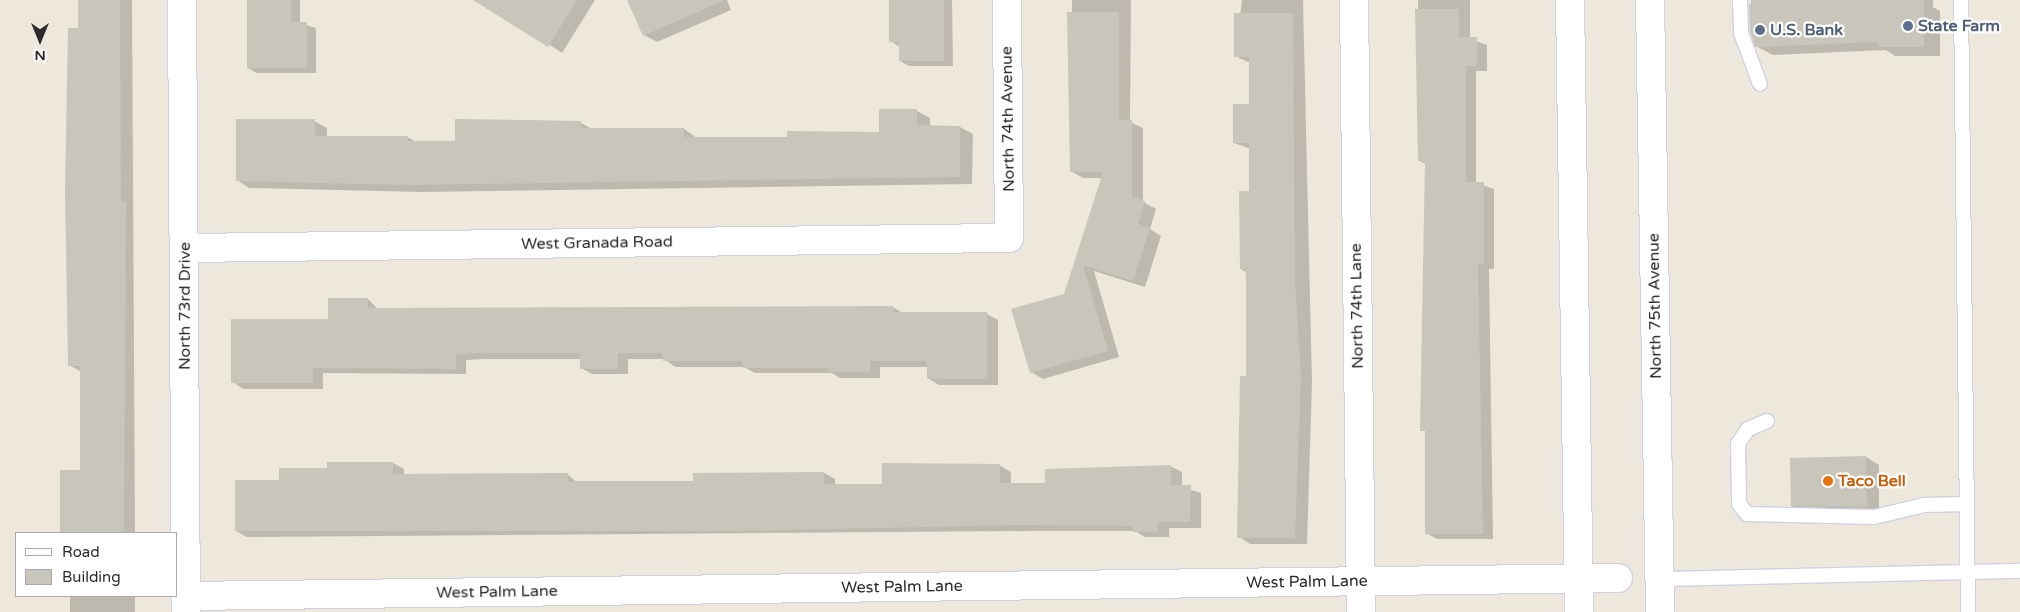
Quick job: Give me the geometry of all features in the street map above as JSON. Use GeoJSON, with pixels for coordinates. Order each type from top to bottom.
{"type":"FeatureCollection","features":[{"type":"Feature","properties":{"kind":"street","name":"North 73rd Drive"},"geometry":{"type":"LineString","coordinates":[[182,0],[186,604]]}},
{"type":"Feature","properties":{"kind":"street","name":"North 74th Avenue"},"geometry":{"type":"LineString","coordinates":[[1007,0],[1009,238]]}},
{"type":"Feature","properties":{"kind":"street","name":"North 74th Lane"},"geometry":{"type":"LineString","coordinates":[[1354,0],[1362,612]]}},
{"type":"Feature","properties":{"kind":"street"},"geometry":{"type":"LineString","coordinates":[[1570,0],[1579,612]]}},
{"type":"Feature","properties":{"kind":"street","name":"North 75th Avenue"},"geometry":{"type":"LineString","coordinates":[[1650,0],[1660,612]]}},
{"type":"Feature","properties":{"kind":"street","name":"West Granada Road"},"geometry":{"type":"LineString","coordinates":[[185,248],[1009,238]]}},
{"type":"Feature","properties":{"kind":"street","name":"West Palm Lane"},"geometry":{"type":"LineString","coordinates":[[186,604],[1618,578]]}},
{"type":"Feature","properties":{"kind":"lane"},"geometry":{"type":"LineString","coordinates":[[1740,0],[1741,33],[1760,84]]}},
{"type":"Feature","properties":{"kind":"lane"},"geometry":{"type":"LineString","coordinates":[[1961,0],[1968,612]]}},
{"type":"Feature","properties":{"kind":"lane"},"geometry":{"type":"LineString","coordinates":[[1767,421],[1748,428],[1738,444],[1739,504],[1747,514],[1874,517],[1924,505],[1967,504]]}},
{"type":"Feature","properties":{"kind":"lane"},"geometry":{"type":"LineString","coordinates":[[1660,579],[2020,571]]}},
{"type":"Feature","properties":{"kind":"building"},"geometry":{"type":"Polygon","coordinates":[[[78,0],[120,0],[121,202],[126,202],[124,532],[60,532],[60,470],[80,470],[80,366],[68,366],[65,190],[68,28],[78,28],[78,0]]]}},
{"type":"Feature","properties":{"kind":"building"},"geometry":{"type":"Polygon","coordinates":[[[247,0],[291,0],[291,22],[307,22],[307,68],[247,68],[247,0]]]}},
{"type":"Feature","properties":{"kind":"building"},"geometry":{"type":"Polygon","coordinates":[[[473,0],[577,0],[548,47],[473,0]]]}},
{"type":"Feature","properties":{"kind":"building"},"geometry":{"type":"Polygon","coordinates":[[[627,0],[725,0],[643,36],[627,0]]]}},
{"type":"Feature","properties":{"kind":"building"},"geometry":{"type":"Polygon","coordinates":[[[889,0],[944,0],[944,61],[899,61],[899,42],[889,42],[889,0]]]}},
{"type":"Feature","properties":{"kind":"building"},"geometry":{"type":"Polygon","coordinates":[[[1754,0],[1924,0],[1924,47],[1878,47],[1878,42],[1755,47],[1750,31],[1749,5],[1754,0]]]}},
{"type":"Feature","properties":{"kind":"building"},"geometry":{"type":"Polygon","coordinates":[[[1415,9],[1459,9],[1459,37],[1477,37],[1477,66],[1466,66],[1466,182],[1484,182],[1484,264],[1478,264],[1483,534],[1425,534],[1425,431],[1420,431],[1425,161],[1418,161],[1415,9]]]}},
{"type":"Feature","properties":{"kind":"building"},"geometry":{"type":"Polygon","coordinates":[[[1067,12],[1119,12],[1119,120],[1132,120],[1132,197],[1145,201],[1138,224],[1150,228],[1133,281],[1083,265],[1108,351],[1030,373],[1011,309],[1064,294],[1103,172],[1070,172],[1067,12]]]}},
{"type":"Feature","properties":{"kind":"building"},"geometry":{"type":"Polygon","coordinates":[[[1234,13],[1293,13],[1295,280],[1301,376],[1295,538],[1237,538],[1240,376],[1246,376],[1246,269],[1240,269],[1239,191],[1249,191],[1249,143],[1233,143],[1233,104],[1249,104],[1249,57],[1234,57],[1234,13]]]}},
{"type":"Feature","properties":{"kind":"building"},"geometry":{"type":"Polygon","coordinates":[[[879,109],[917,109],[917,125],[960,126],[960,177],[408,185],[236,181],[236,119],[315,119],[315,136],[408,136],[408,141],[455,141],[455,119],[581,121],[581,128],[684,128],[684,137],[787,137],[787,131],[879,132],[879,109]]]}},
{"type":"Feature","properties":{"kind":"building"},"geometry":{"type":"Polygon","coordinates":[[[328,298],[368,298],[368,308],[893,306],[893,312],[987,312],[987,379],[927,379],[927,361],[870,361],[870,372],[828,372],[828,368],[743,368],[743,361],[663,361],[663,353],[618,353],[618,369],[580,369],[580,353],[476,353],[456,355],[456,369],[313,368],[313,383],[231,383],[231,319],[328,319],[328,298]]]}},
{"type":"Feature","properties":{"kind":"building","name":"Taco Bell"},"geometry":{"type":"Polygon","coordinates":[[[1866,456],[1867,507],[1791,506],[1790,458],[1866,456]]]}},
{"type":"Feature","properties":{"kind":"building"},"geometry":{"type":"Polygon","coordinates":[[[327,462],[393,462],[393,474],[568,473],[568,481],[693,481],[693,473],[824,472],[824,484],[882,484],[882,463],[1000,464],[1000,483],[1045,483],[1045,469],[1171,465],[1171,485],[1191,485],[1190,522],[1158,522],[1158,532],[1133,532],[1133,526],[1022,525],[738,531],[235,531],[235,480],[279,480],[279,468],[327,468],[327,462]]]}},
{"type":"Feature","properties":{"kind":"place","name":"State Farm"},"geometry":{"type":"Point","coordinates":[1908,26]}},
{"type":"Feature","properties":{"kind":"place","name":"U.S. Bank"},"geometry":{"type":"Point","coordinates":[1760,30]}},
{"type":"Feature","properties":{"kind":"place","name":"Taco Bell"},"geometry":{"type":"Point","coordinates":[1828,481]}}]}
